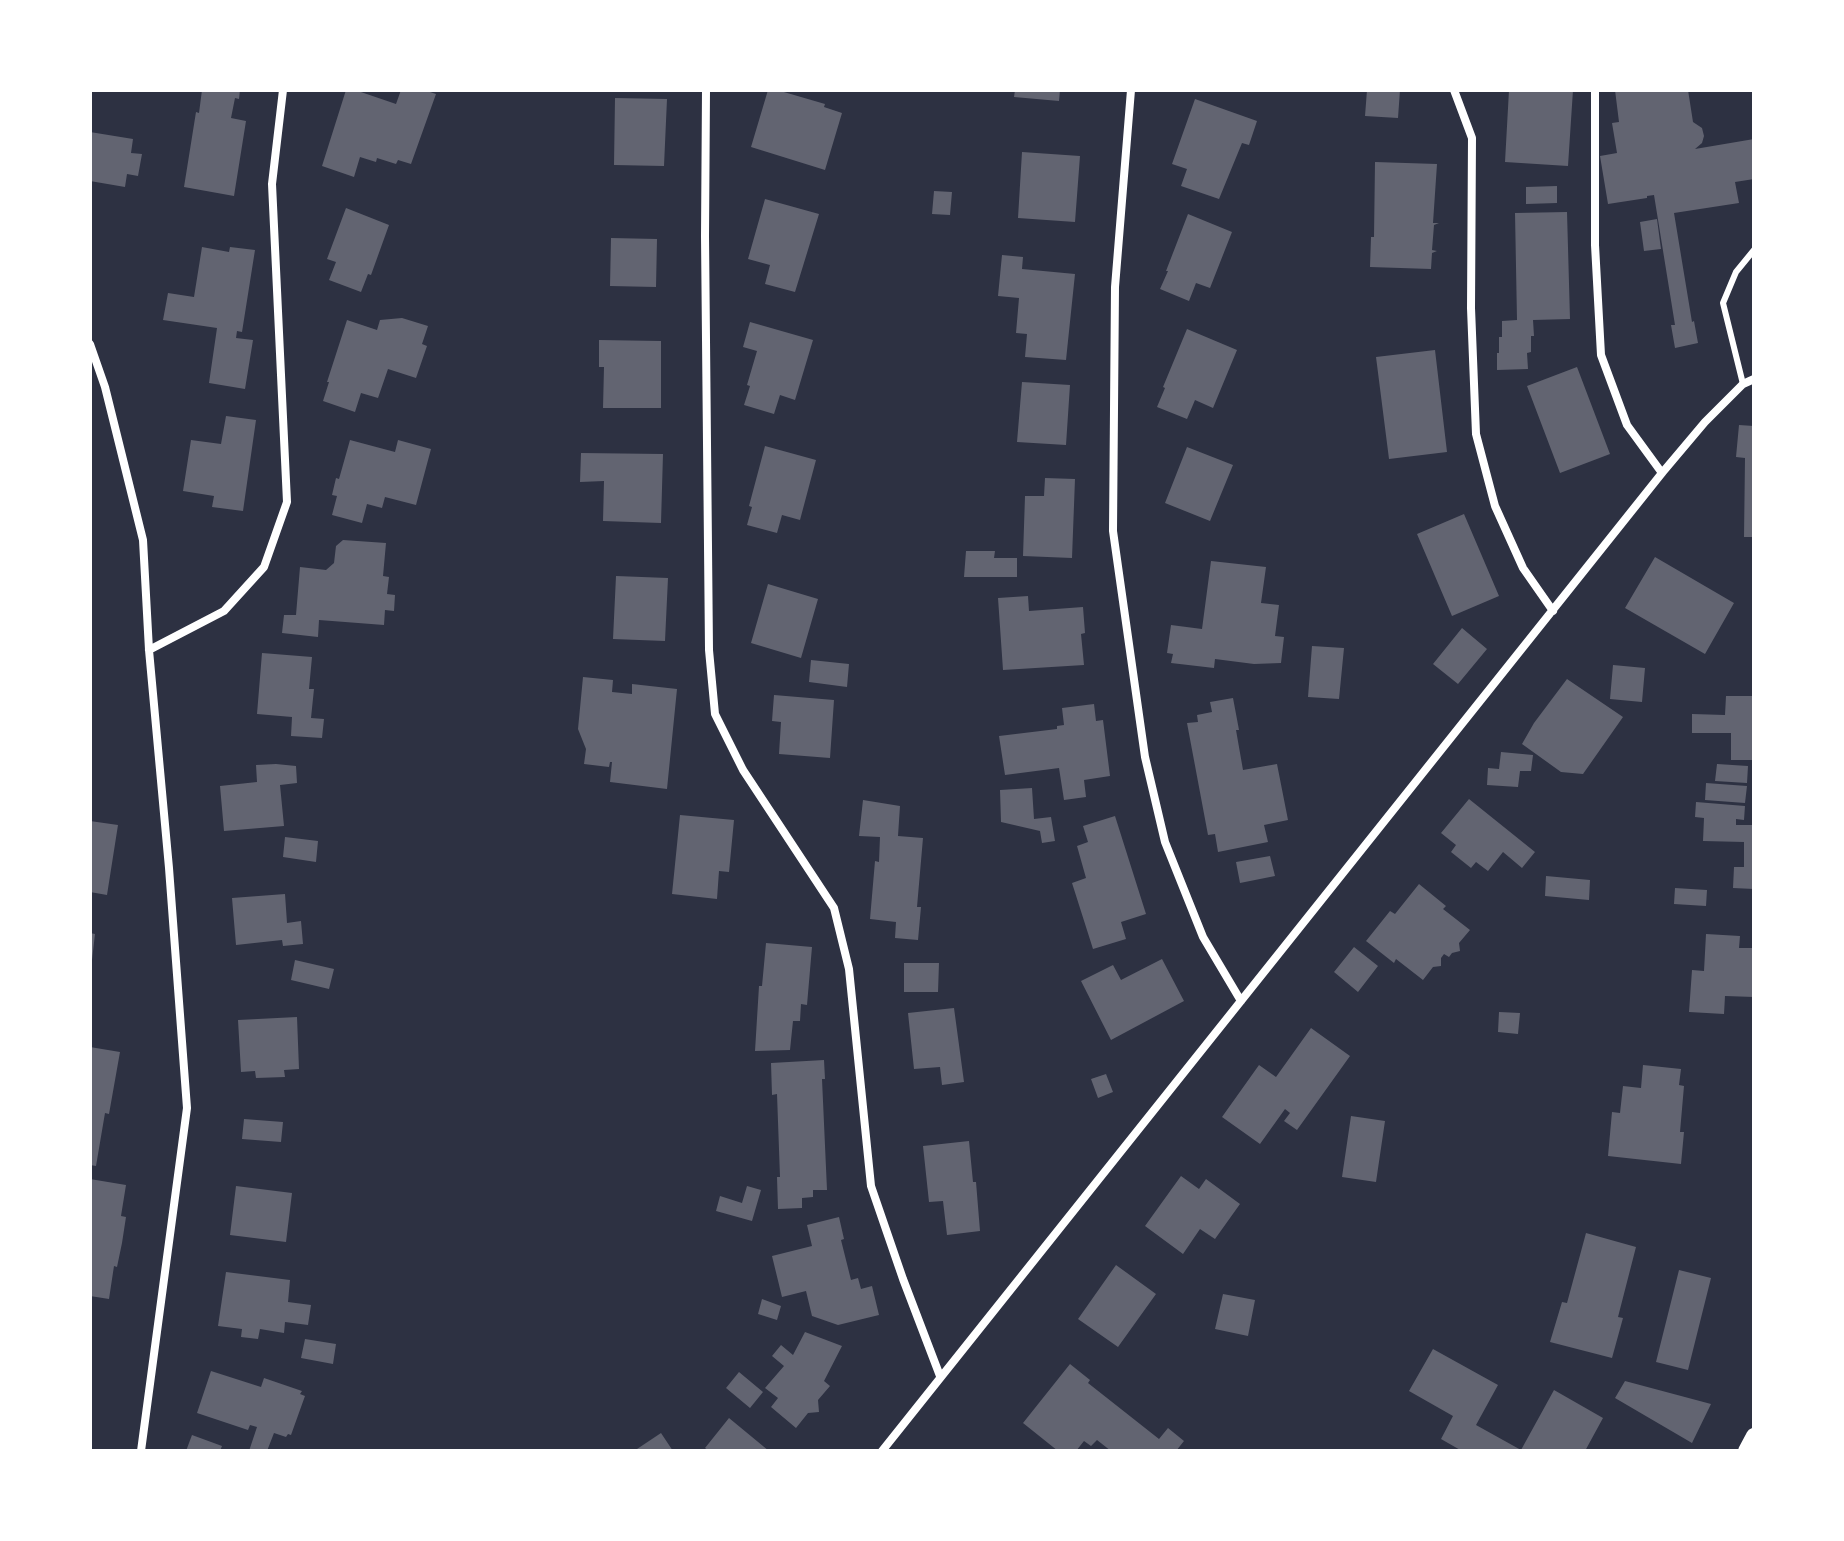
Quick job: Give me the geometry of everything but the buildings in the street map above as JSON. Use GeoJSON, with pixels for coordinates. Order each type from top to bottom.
{"type":"FeatureCollection","features":[{"type":"Feature","properties":{"kind":"main road"},"geometry":{"type":"LineString","coordinates":[[1746,1451],[1754,1436]]}},
{"type":"Feature","properties":{"kind":"street"},"geometry":{"type":"LineString","coordinates":[[149,650],[224,611],[264,567],[287,502],[272,184],[283,90]]}},
{"type":"Feature","properties":{"kind":"street"},"geometry":{"type":"LineString","coordinates":[[706,90],[709,650],[715,714],[743,770],[834,908],[849,969],[871,1186],[940,1376]]}},
{"type":"Feature","properties":{"kind":"street"},"geometry":{"type":"LineString","coordinates":[[1131,90],[1115,287],[1113,531],[1145,757],[1165,842],[1203,937],[1241,1001]]}},
{"type":"Feature","properties":{"kind":"street"},"geometry":{"type":"LineString","coordinates":[[1454,90],[1472,138],[1471,308],[1476,434],[1495,506],[1523,568],[1553,611]]}},
{"type":"Feature","properties":{"kind":"street"},"geometry":{"type":"LineString","coordinates":[[1595,90],[1595,245],[1601,355],[1627,425],[1662,473]]}},
{"type":"Feature","properties":{"kind":"street"},"geometry":{"type":"LineString","coordinates":[[90,344],[105,387],[143,540],[149,650],[187,1108],[141,1451]]}},
{"type":"Feature","properties":{"kind":"street"},"geometry":{"type":"LineString","coordinates":[[882,1451],[1662,473],[1705,422],[1743,384],[1754,379]]}},
{"type":"Feature","properties":{"kind":"lane"},"geometry":{"type":"LineString","coordinates":[[1743,384],[1723,303],[1736,272],[1754,250]]}}]}
